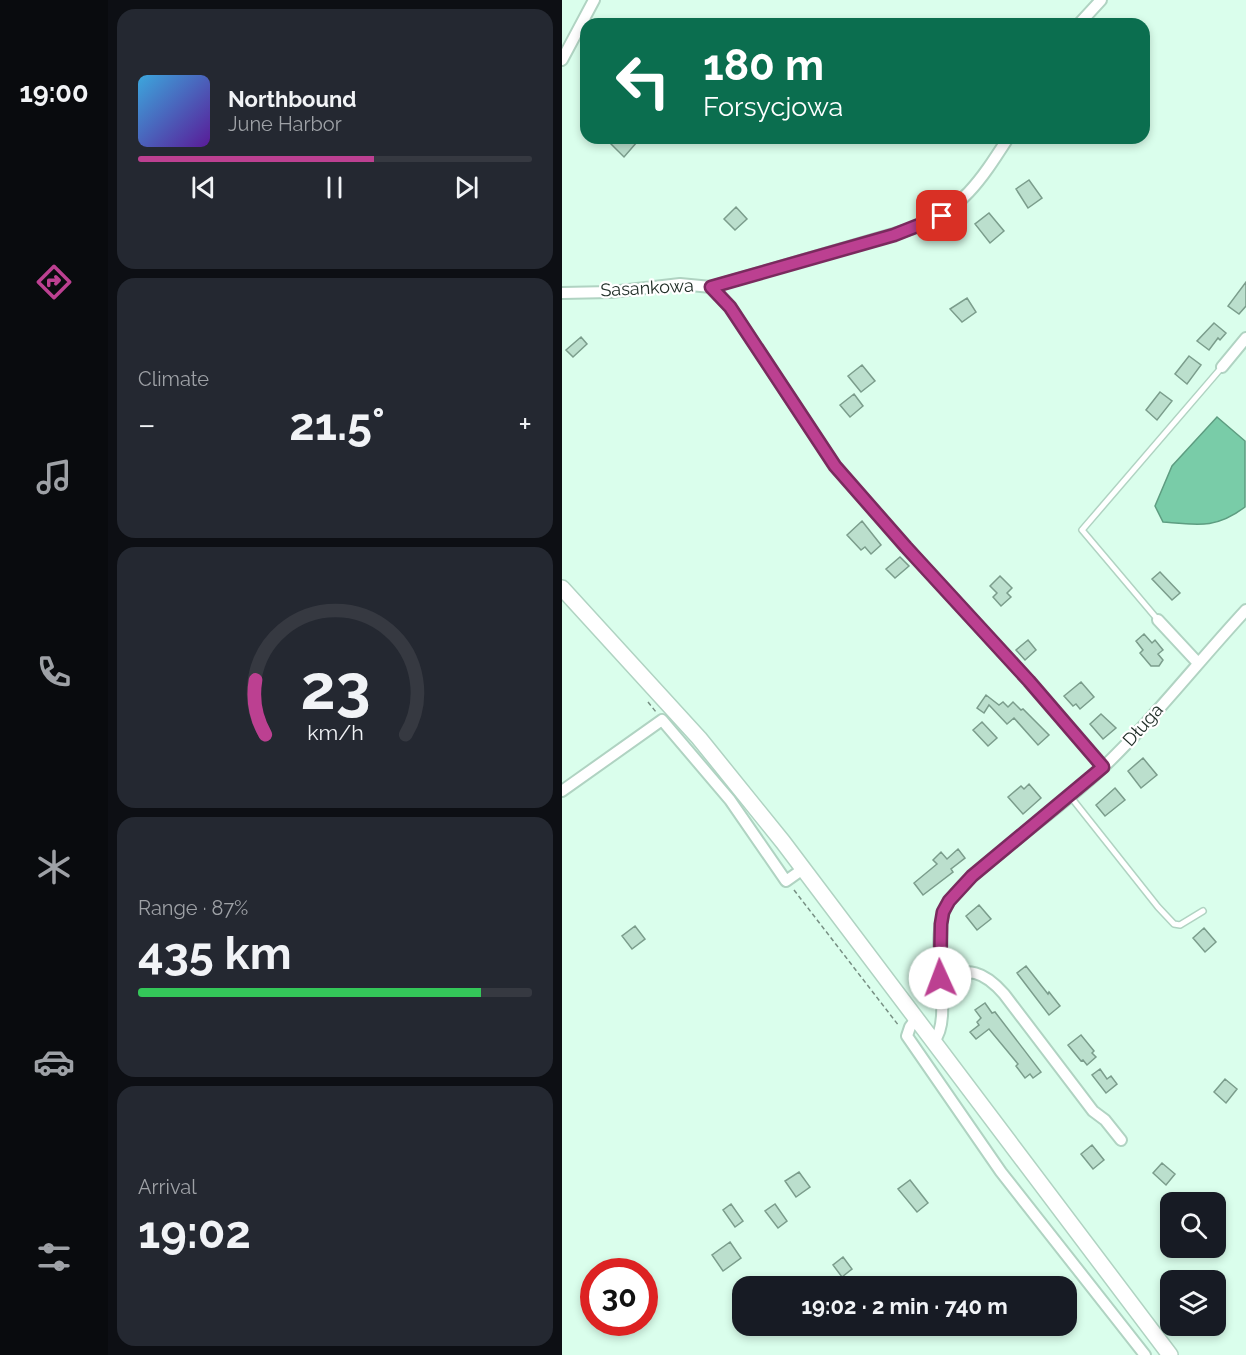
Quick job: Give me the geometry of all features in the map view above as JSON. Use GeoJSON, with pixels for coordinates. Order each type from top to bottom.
{"type":"FeatureCollection","features":[{"type":"Feature","properties":{"kind":"main road"},"geometry":{"type":"LineString","coordinates":[[562,588],[699,738],[803,869],[1170,1355]]}},
{"type":"Feature","properties":{"kind":"street"},"geometry":{"type":"LineString","coordinates":[[584,18],[594,0]]}},
{"type":"Feature","properties":{"kind":"street"},"geometry":{"type":"LineString","coordinates":[[1084,18],[1101,0]]}},
{"type":"Feature","properties":{"kind":"street"},"geometry":{"type":"LineString","coordinates":[[562,60],[580,26]]}},
{"type":"Feature","properties":{"kind":"street","name":"Sasankowa"},"geometry":{"type":"LineString","coordinates":[[562,292],[611,292],[680,284],[711,287],[894,235],[930,222],[953,208],[964,198],[1004,144]]}},
{"type":"Feature","properties":{"kind":"street"},"geometry":{"type":"LineString","coordinates":[[711,287],[730,307],[835,466],[1029,681],[1103,767]]}},
{"type":"Feature","properties":{"kind":"street"},"geometry":{"type":"LineString","coordinates":[[1222,367],[1246,338]]}},
{"type":"Feature","properties":{"kind":"street","name":"Długa"},"geometry":{"type":"LineString","coordinates":[[934,1041],[941,1017],[941,924],[943,912],[949,901],[984,866],[1103,767],[1246,610]]}},
{"type":"Feature","properties":{"kind":"street"},"geometry":{"type":"LineString","coordinates":[[1158,620],[1198,663]]}},
{"type":"Feature","properties":{"kind":"street"},"geometry":{"type":"LineString","coordinates":[[562,791],[662,720],[730,800],[786,881],[803,869]]}},
{"type":"Feature","properties":{"kind":"street"},"geometry":{"type":"LineString","coordinates":[[940,978],[961,972],[974,972],[989,978],[1004,994],[1093,1111],[1105,1120],[1121,1140]]}},
{"type":"Feature","properties":{"kind":"street"},"geometry":{"type":"LineString","coordinates":[[916,1019],[907,1036],[1001,1172],[1145,1355]]}},
{"type":"Feature","properties":{"kind":"lane"},"geometry":{"type":"LineString","coordinates":[[1158,620],[1082,530],[1222,367]]}},
{"type":"Feature","properties":{"kind":"lane"},"geometry":{"type":"LineString","coordinates":[[1070,796],[1165,916],[1174,924],[1180,925],[1203,911]]}},
{"type":"Feature","properties":{"kind":"path"},"geometry":{"type":"LineString","coordinates":[[786,881],[907,1036]]}},
{"type":"Feature","properties":{"kind":"shaded area"},"geometry":{"type":"Polygon","coordinates":[[[1217,417],[1245,441],[1245,507],[1225,519],[1206,524],[1163,522],[1155,506],[1172,466],[1217,417]]]}},
{"type":"Feature","properties":{"kind":"building"},"geometry":{"type":"Polygon","coordinates":[[[611,144],[635,144],[624,157],[611,144]]]}},
{"type":"Feature","properties":{"kind":"building"},"geometry":{"type":"Polygon","coordinates":[[[1029,180],[1042,198],[1028,208],[1016,189],[1029,180]]]}},
{"type":"Feature","properties":{"kind":"building"},"geometry":{"type":"Polygon","coordinates":[[[736,207],[747,219],[735,230],[724,219],[736,207]]]}},
{"type":"Feature","properties":{"kind":"building"},"geometry":{"type":"Polygon","coordinates":[[[989,213],[1004,231],[990,243],[975,224],[989,213]]]}},
{"type":"Feature","properties":{"kind":"building"},"geometry":{"type":"Polygon","coordinates":[[[1246,282],[1246,306],[1239,314],[1228,306],[1246,282]]]}},
{"type":"Feature","properties":{"kind":"building"},"geometry":{"type":"Polygon","coordinates":[[[967,298],[976,312],[962,322],[950,309],[967,298]]]}},
{"type":"Feature","properties":{"kind":"building"},"geometry":{"type":"Polygon","coordinates":[[[1214,323],[1226,333],[1220,340],[1218,338],[1209,350],[1197,341],[1214,323]]]}},
{"type":"Feature","properties":{"kind":"building"},"geometry":{"type":"Polygon","coordinates":[[[581,337],[587,344],[573,357],[566,350],[581,337]]]}},
{"type":"Feature","properties":{"kind":"building"},"geometry":{"type":"Polygon","coordinates":[[[1189,356],[1201,365],[1187,384],[1175,374],[1189,356]]]}},
{"type":"Feature","properties":{"kind":"building"},"geometry":{"type":"Polygon","coordinates":[[[862,365],[875,381],[861,392],[848,376],[862,365]]]}},
{"type":"Feature","properties":{"kind":"building"},"geometry":{"type":"Polygon","coordinates":[[[1160,392],[1172,401],[1157,420],[1146,410],[1160,392]]]}},
{"type":"Feature","properties":{"kind":"building"},"geometry":{"type":"Polygon","coordinates":[[[854,394],[863,406],[850,417],[840,405],[854,394]]]}},
{"type":"Feature","properties":{"kind":"building"},"geometry":{"type":"Polygon","coordinates":[[[862,521],[881,545],[871,554],[865,547],[861,550],[847,535],[862,521]]]}},
{"type":"Feature","properties":{"kind":"building"},"geometry":{"type":"Polygon","coordinates":[[[900,557],[909,566],[895,578],[886,569],[900,557]]]}},
{"type":"Feature","properties":{"kind":"building"},"geometry":{"type":"Polygon","coordinates":[[[1160,572],[1180,593],[1172,600],[1152,579],[1160,572]]]}},
{"type":"Feature","properties":{"kind":"building"},"geometry":{"type":"Polygon","coordinates":[[[1000,576],[1012,588],[1007,593],[1011,597],[1001,606],[993,597],[997,593],[990,586],[1000,576]]]}},
{"type":"Feature","properties":{"kind":"building"},"geometry":{"type":"Polygon","coordinates":[[[1144,634],[1152,643],[1155,640],[1163,650],[1158,654],[1163,660],[1159,666],[1151,666],[1140,653],[1143,650],[1136,641],[1144,634]]]}},
{"type":"Feature","properties":{"kind":"building"},"geometry":{"type":"Polygon","coordinates":[[[1028,640],[1036,650],[1025,660],[1016,650],[1028,640]]]}},
{"type":"Feature","properties":{"kind":"building"},"geometry":{"type":"Polygon","coordinates":[[[1081,682],[1094,697],[1080,709],[1076,704],[1073,706],[1064,696],[1081,682]]]}},
{"type":"Feature","properties":{"kind":"building"},"geometry":{"type":"Polygon","coordinates":[[[986,695],[999,705],[1003,702],[1008,707],[1013,702],[1049,735],[1038,745],[1014,718],[1007,724],[989,705],[984,713],[977,708],[986,695]]]}},
{"type":"Feature","properties":{"kind":"building"},"geometry":{"type":"Polygon","coordinates":[[[1101,714],[1116,728],[1103,739],[1090,724],[1101,714]]]}},
{"type":"Feature","properties":{"kind":"building"},"geometry":{"type":"Polygon","coordinates":[[[982,722],[997,738],[988,746],[973,730],[982,722]]]}},
{"type":"Feature","properties":{"kind":"building"},"geometry":{"type":"Polygon","coordinates":[[[1143,758],[1157,775],[1141,788],[1128,771],[1143,758]]]}},
{"type":"Feature","properties":{"kind":"building"},"geometry":{"type":"Polygon","coordinates":[[[1029,784],[1041,798],[1023,814],[1008,797],[1021,786],[1024,789],[1029,784]]]}},
{"type":"Feature","properties":{"kind":"building"},"geometry":{"type":"Polygon","coordinates":[[[1115,788],[1125,800],[1105,816],[1096,805],[1115,788]]]}},
{"type":"Feature","properties":{"kind":"building"},"geometry":{"type":"Polygon","coordinates":[[[958,849],[965,858],[951,869],[953,872],[923,895],[914,883],[937,864],[933,860],[941,852],[947,859],[958,849]]]}},
{"type":"Feature","properties":{"kind":"building"},"geometry":{"type":"Polygon","coordinates":[[[979,905],[991,919],[977,930],[966,916],[979,905]]]}},
{"type":"Feature","properties":{"kind":"building"},"geometry":{"type":"Polygon","coordinates":[[[635,926],[645,939],[632,949],[622,936],[635,926]]]}},
{"type":"Feature","properties":{"kind":"building"},"geometry":{"type":"Polygon","coordinates":[[[1204,928],[1216,942],[1205,952],[1193,938],[1204,928]]]}},
{"type":"Feature","properties":{"kind":"building"},"geometry":{"type":"Polygon","coordinates":[[[1026,966],[1060,1006],[1049,1015],[1017,973],[1026,966]]]}},
{"type":"Feature","properties":{"kind":"building"},"geometry":{"type":"Polygon","coordinates":[[[985,1003],[992,1013],[995,1012],[1041,1072],[1033,1078],[1030,1074],[1025,1078],[1016,1066],[1018,1064],[989,1029],[976,1039],[970,1032],[979,1025],[977,1022],[981,1018],[975,1010],[985,1003]]]}},
{"type":"Feature","properties":{"kind":"building"},"geometry":{"type":"Polygon","coordinates":[[[1081,1035],[1096,1057],[1087,1065],[1068,1045],[1081,1035]]]}},
{"type":"Feature","properties":{"kind":"building"},"geometry":{"type":"Polygon","coordinates":[[[1100,1069],[1107,1079],[1111,1076],[1117,1084],[1106,1093],[1092,1075],[1100,1069]]]}},
{"type":"Feature","properties":{"kind":"building"},"geometry":{"type":"Polygon","coordinates":[[[1225,1079],[1237,1089],[1226,1103],[1214,1092],[1225,1079]]]}},
{"type":"Feature","properties":{"kind":"building"},"geometry":{"type":"Polygon","coordinates":[[[1092,1145],[1104,1160],[1093,1169],[1081,1154],[1092,1145]]]}},
{"type":"Feature","properties":{"kind":"building"},"geometry":{"type":"Polygon","coordinates":[[[1162,1163],[1175,1174],[1166,1185],[1153,1173],[1162,1163]]]}},
{"type":"Feature","properties":{"kind":"building"},"geometry":{"type":"Polygon","coordinates":[[[799,1172],[810,1187],[796,1197],[785,1181],[799,1172]]]}},
{"type":"Feature","properties":{"kind":"building"},"geometry":{"type":"Polygon","coordinates":[[[910,1180],[928,1203],[917,1212],[898,1189],[910,1180]]]}},
{"type":"Feature","properties":{"kind":"building"},"geometry":{"type":"Polygon","coordinates":[[[731,1204],[743,1221],[735,1227],[723,1210],[731,1204]]]}},
{"type":"Feature","properties":{"kind":"building"},"geometry":{"type":"Polygon","coordinates":[[[775,1204],[787,1221],[778,1228],[765,1211],[775,1204]]]}},
{"type":"Feature","properties":{"kind":"building"},"geometry":{"type":"Polygon","coordinates":[[[730,1242],[741,1258],[723,1271],[712,1255],[730,1242]]]}},
{"type":"Feature","properties":{"kind":"building"},"geometry":{"type":"Polygon","coordinates":[[[843,1257],[852,1269],[841,1276],[833,1265],[843,1257]]]}},
{"type":"Feature","properties":{"kind":"route"},"geometry":{"type":"LineString","coordinates":[[940,978],[941,924],[943,912],[949,901],[972,876],[1103,767],[1029,681],[835,466],[730,307],[711,287],[894,235],[942,216]]}}]}
